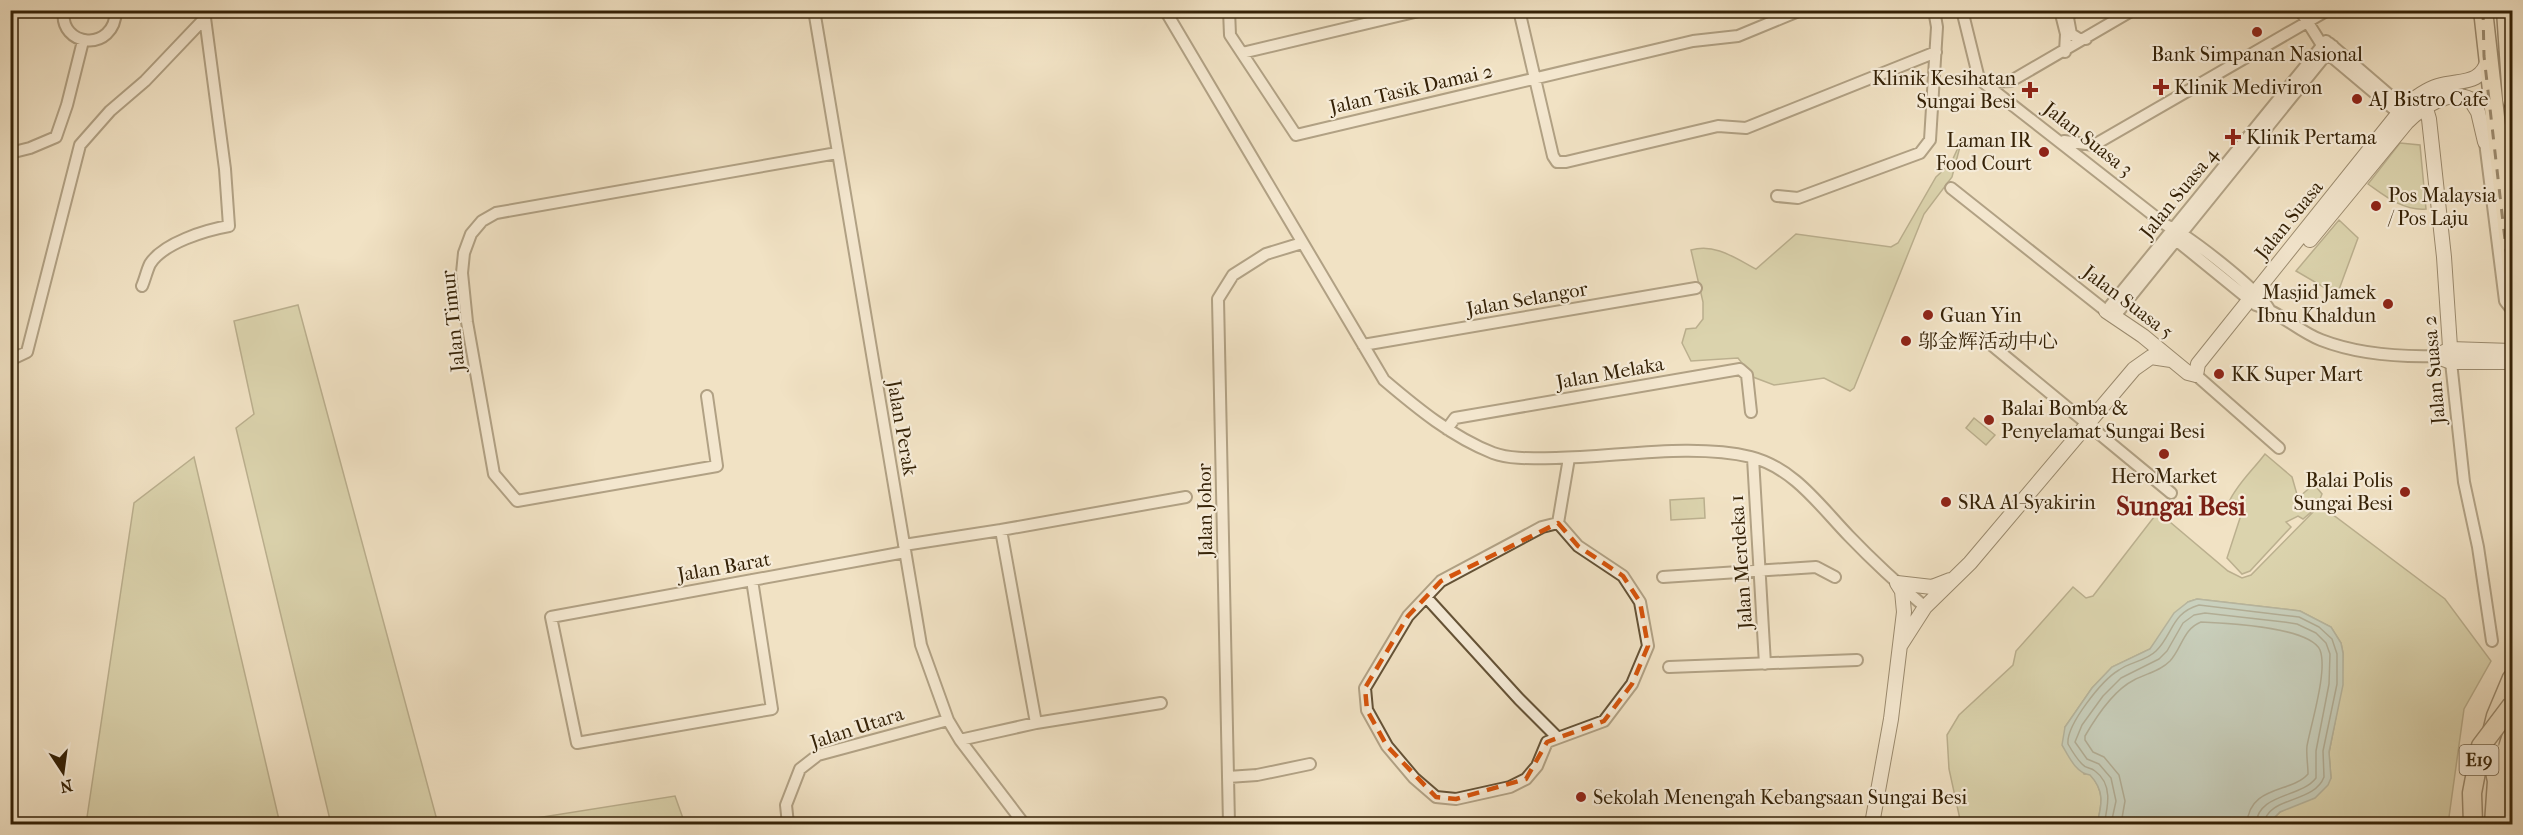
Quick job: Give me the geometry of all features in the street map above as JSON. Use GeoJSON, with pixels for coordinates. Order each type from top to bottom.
{"type":"FeatureCollection","features":[{"type":"Feature","properties":{"kind":"highway"},"geometry":{"type":"LineString","coordinates":[[2485,10],[2512,269]]}},
{"type":"Feature","properties":{"kind":"highway"},"geometry":{"type":"LineString","coordinates":[[2506,11],[2512,100]]}},
{"type":"Feature","properties":{"kind":"highway"},"geometry":{"type":"LineString","coordinates":[[2509,825],[2509,803],[2505,779],[2489,744],[2496,716],[2512,678]]}},
{"type":"Feature","properties":{"kind":"highway","name":"E19"},"geometry":{"type":"LineString","coordinates":[[2473,825],[2472,793],[2481,746],[2512,705]]}},
{"type":"Feature","properties":{"kind":"highway"},"geometry":{"type":"LineString","coordinates":[[2494,825],[2512,735]]}},
{"type":"Feature","properties":{"kind":"street"},"geometry":{"type":"LineString","coordinates":[[64,10],[66,28],[74,37],[83,40],[100,39],[108,34],[116,20],[116,10]]}},
{"type":"Feature","properties":{"kind":"street","name":"Jalan Perak"},"geometry":{"type":"LineString","coordinates":[[814,10],[921,645],[948,720],[960,740],[1024,825]]}},
{"type":"Feature","properties":{"kind":"street"},"geometry":{"type":"LineString","coordinates":[[1165,10],[1384,380],[1448,429],[1494,453],[1530,459],[1703,451],[1753,458],[1799,482],[1848,536],[1925,607]]}},
{"type":"Feature","properties":{"kind":"street"},"geometry":{"type":"LineString","coordinates":[[1229,10],[1230,35],[1242,53],[1423,10]]}},
{"type":"Feature","properties":{"kind":"street"},"geometry":{"type":"LineString","coordinates":[[1518,10],[1553,156],[1557,162],[1566,162],[1718,126],[1746,128],[1936,52]]}},
{"type":"Feature","properties":{"kind":"street","name":"Jalan Tasik Damai 2"},"geometry":{"type":"LineString","coordinates":[[1242,53],[1296,135],[1693,41],[1738,36],[1801,10]]}},
{"type":"Feature","properties":{"kind":"street"},"geometry":{"type":"LineString","coordinates":[[1777,196],[1798,198],[1920,153],[1929,140],[1937,27],[1934,10]]}},
{"type":"Feature","properties":{"kind":"street"},"geometry":{"type":"LineString","coordinates":[[1962,10],[1980,80],[1996,83],[2012,81],[2065,52],[2133,10]]}},
{"type":"Feature","properties":{"kind":"street"},"geometry":{"type":"LineString","coordinates":[[2060,10],[2066,34],[2065,52]]}},
{"type":"Feature","properties":{"kind":"street"},"geometry":{"type":"LineString","coordinates":[[2072,10],[2067,20],[2071,34],[2079,39],[2086,39]]}},
{"type":"Feature","properties":{"kind":"street"},"geometry":{"type":"LineString","coordinates":[[2300,10],[2307,23],[2325,45],[2406,114]]}},
{"type":"Feature","properties":{"kind":"street"},"geometry":{"type":"LineString","coordinates":[[2058,140],[2094,145],[2328,10]]}},
{"type":"Feature","properties":{"kind":"street"},"geometry":{"type":"LineString","coordinates":[[142,286],[151,263],[163,250],[209,229],[229,226],[225,169],[204,14]]}},
{"type":"Feature","properties":{"kind":"street"},"geometry":{"type":"LineString","coordinates":[[10,360],[27,352],[80,145],[110,111],[145,81],[204,14]]}},
{"type":"Feature","properties":{"kind":"street"},"geometry":{"type":"LineString","coordinates":[[10,153],[30,148],[56,137],[67,105],[83,40]]}},
{"type":"Feature","properties":{"kind":"street","name":"Jalan Suasa 4"},"geometry":{"type":"LineString","coordinates":[[2110,314],[2325,45]]}},
{"type":"Feature","properties":{"kind":"street","name":"Jalan Suasa"},"geometry":{"type":"LineString","coordinates":[[2196,375],[2205,368],[2259,301],[2406,114],[2424,101],[2437,86],[2476,79],[2484,71],[2490,55]]}},
{"type":"Feature","properties":{"kind":"street","name":"Jalan Suasa 3"},"geometry":{"type":"LineString","coordinates":[[1980,80],[2094,168],[2259,301],[2297,328],[2322,341],[2404,357],[2512,351]]}},
{"type":"Feature","properties":{"kind":"street"},"geometry":{"type":"LineString","coordinates":[[2008,101],[2007,91],[2012,81]]}},
{"type":"Feature","properties":{"kind":"street"},"geometry":{"type":"LineString","coordinates":[[2492,87],[2486,142],[2505,301],[2512,310]]}},
{"type":"Feature","properties":{"kind":"street","name":"Jalan Suasa"},"geometry":{"type":"LineString","coordinates":[[2424,101],[2452,96],[2470,99],[2478,112],[2486,142]]}},
{"type":"Feature","properties":{"kind":"street","name":"Jalan Suasa 2"},"geometry":{"type":"LineString","coordinates":[[2424,101],[2444,256],[2464,482],[2478,547],[2492,641]]}},
{"type":"Feature","properties":{"kind":"street"},"geometry":{"type":"LineString","coordinates":[[2094,145],[2091,154],[2094,168]]}},
{"type":"Feature","properties":{"kind":"street","name":"Jalan Timur"},"geometry":{"type":"LineString","coordinates":[[707,396],[717,466],[517,501],[494,474],[467,321],[462,273],[464,253],[471,234],[482,221],[496,213],[837,153]]}},
{"type":"Feature","properties":{"kind":"street","name":"Jalan Suasa 5"},"geometry":{"type":"LineString","coordinates":[[1951,188],[2110,314],[2143,336],[2188,373],[2196,375],[2279,448]]}},
{"type":"Feature","properties":{"kind":"street","name":"Jalan Johor"},"geometry":{"type":"LineString","coordinates":[[1229,825],[1218,299],[1233,275],[1266,254],[1302,243]]}},
{"type":"Feature","properties":{"kind":"street","name":"Jalan Selangor"},"geometry":{"type":"LineString","coordinates":[[1363,345],[1696,288]]}},
{"type":"Feature","properties":{"kind":"street"},"geometry":{"type":"LineString","coordinates":[[1900,646],[1925,607],[1970,563],[2134,369],[2142,356],[2142,349],[2130,329]]}},
{"type":"Feature","properties":{"kind":"street"},"geometry":{"type":"LineString","coordinates":[[1982,337],[2171,493]]}},
{"type":"Feature","properties":{"kind":"street","name":"Jalan Suasa 3"},"geometry":{"type":"LineString","coordinates":[[2451,355],[2512,362]]}},
{"type":"Feature","properties":{"kind":"street"},"geometry":{"type":"LineString","coordinates":[[2134,369],[2151,357],[2171,360]]}},
{"type":"Feature","properties":{"kind":"street","name":"Jalan Melaka"},"geometry":{"type":"LineString","coordinates":[[1448,429],[1455,418],[1740,369],[1747,375],[1751,411]]}},
{"type":"Feature","properties":{"kind":"street"},"geometry":{"type":"LineString","coordinates":[[1558,523],[1569,458]]}},
{"type":"Feature","properties":{"kind":"street","name":"Jalan Merdeka 1"},"geometry":{"type":"LineString","coordinates":[[1753,458],[1765,664]]}},
{"type":"Feature","properties":{"kind":"street","name":"Jalan Barat"},"geometry":{"type":"LineString","coordinates":[[752,580],[772,709],[577,743],[551,617],[1186,496]]}},
{"type":"Feature","properties":{"kind":"street"},"geometry":{"type":"LineString","coordinates":[[1558,523],[1578,546],[1623,576],[1640,602],[1648,646],[1632,684],[1604,721],[1547,742],[1537,766],[1526,779],[1510,787],[1456,800],[1436,797],[1414,778],[1387,746],[1366,710],[1365,688],[1408,616],[1441,581],[1542,527],[1558,523]]}},
{"type":"Feature","properties":{"kind":"street"},"geometry":{"type":"LineString","coordinates":[[1001,530],[1036,723]]}},
{"type":"Feature","properties":{"kind":"street"},"geometry":{"type":"LineString","coordinates":[[1663,577],[1816,567],[1835,577]]}},
{"type":"Feature","properties":{"kind":"street"},"geometry":{"type":"LineString","coordinates":[[1897,583],[1932,587],[1954,579]]}},
{"type":"Feature","properties":{"kind":"street"},"geometry":{"type":"LineString","coordinates":[[1872,825],[1889,728],[1900,646],[1903,598],[1897,583]]}},
{"type":"Feature","properties":{"kind":"street"},"geometry":{"type":"LineString","coordinates":[[1426,597],[1511,691],[1557,737]]}},
{"type":"Feature","properties":{"kind":"street"},"geometry":{"type":"LineString","coordinates":[[1669,667],[1857,660]]}},
{"type":"Feature","properties":{"kind":"street"},"geometry":{"type":"LineString","coordinates":[[960,740],[1036,723],[1161,704]]}},
{"type":"Feature","properties":{"kind":"street","name":"Jalan Utara"},"geometry":{"type":"LineString","coordinates":[[788,825],[786,805],[800,769],[818,755],[948,720]]}},
{"type":"Feature","properties":{"kind":"street"},"geometry":{"type":"LineString","coordinates":[[1228,777],[1257,775],[1310,764]]}},
{"type":"Feature","properties":{"kind":"highlighted area"},"geometry":{"type":"Polygon","coordinates":[[[1558,523],[1578,546],[1623,576],[1640,602],[1648,646],[1632,684],[1604,721],[1547,742],[1526,779],[1456,799],[1436,797],[1387,746],[1367,710],[1365,688],[1408,616],[1441,581],[1558,523]]]}},
{"type":"Feature","properties":{"kind":"green space"},"geometry":{"type":"Polygon","coordinates":[[[1962,139],[1952,177],[1924,214],[1854,388],[1850,391],[1824,378],[1774,385],[1753,377],[1738,358],[1691,361],[1682,343],[1686,329],[1696,328],[1703,319],[1703,302],[1691,250],[1708,248],[1717,250],[1756,269],[1796,234],[1891,247],[1898,243],[1936,177],[1951,163],[1962,139]]]}},
{"type":"Feature","properties":{"kind":"green space"},"geometry":{"type":"Polygon","coordinates":[[[2400,143],[2420,145],[2426,209],[2402,205],[2368,184],[2400,143]]]}},
{"type":"Feature","properties":{"kind":"green space"},"geometry":{"type":"Polygon","coordinates":[[[2339,220],[2358,238],[2337,295],[2296,271],[2339,220]]]}},
{"type":"Feature","properties":{"kind":"green space"},"geometry":{"type":"Polygon","coordinates":[[[298,305],[438,824],[331,824],[236,428],[254,414],[234,321],[298,305]]]}},
{"type":"Feature","properties":{"kind":"green space"},"geometry":{"type":"Polygon","coordinates":[[[1974,418],[1995,435],[1986,445],[1966,428],[1974,418]]]}},
{"type":"Feature","properties":{"kind":"green space"},"geometry":{"type":"Polygon","coordinates":[[[2265,454],[2292,477],[2298,498],[2314,484],[2322,494],[2317,507],[2303,519],[2298,516],[2286,522],[2291,527],[2250,571],[2242,574],[2227,558],[2242,512],[2229,502],[2265,454]]]}},
{"type":"Feature","properties":{"kind":"green space"},"geometry":{"type":"Polygon","coordinates":[[[194,457],[280,824],[86,824],[134,503],[194,457]]]}},
{"type":"Feature","properties":{"kind":"green space"},"geometry":{"type":"Polygon","coordinates":[[[1704,498],[1705,518],[1671,520],[1670,500],[1704,498]]]}},
{"type":"Feature","properties":{"kind":"green space"},"geometry":{"type":"Polygon","coordinates":[[[2320,505],[2445,599],[2491,661],[2464,709],[2448,824],[2268,824],[2280,812],[2331,778],[2329,753],[2342,685],[2341,643],[2331,627],[2300,611],[2197,599],[2188,602],[2150,649],[2112,667],[2092,688],[2065,727],[2084,774],[2090,774],[2100,792],[2101,804],[2097,824],[1961,824],[1949,769],[1947,735],[1959,715],[2013,665],[2016,651],[2073,587],[2086,598],[2093,596],[2154,517],[2164,517],[2228,571],[2242,578],[2251,575],[2320,505]]]}},
{"type":"Feature","properties":{"kind":"green space"},"geometry":{"type":"Polygon","coordinates":[[[675,796],[685,824],[498,824],[675,796]]]}},
{"type":"Feature","properties":{"kind":"water"},"geometry":{"type":"Polygon","coordinates":[[[2197,599],[2300,611],[2331,627],[2341,643],[2343,685],[2329,752],[2331,778],[2328,785],[2315,798],[2280,812],[2268,824],[2097,824],[2101,804],[2100,792],[2095,781],[2090,775],[2077,768],[2062,745],[2065,727],[2092,688],[2112,667],[2150,649],[2174,613],[2188,602],[2197,599]]]}},
{"type":"Feature","properties":{"kind":"railway"},"geometry":{"type":"LineString","coordinates":[[2483,10],[2484,56],[2512,301]]}},
{"type":"Feature","properties":{"kind":"place","name":"Bank Simpanan Nasional"},"geometry":{"type":"Point","coordinates":[2257,32]}},
{"type":"Feature","properties":{"kind":"place","name":"Klinik Mediviron"},"geometry":{"type":"Point","coordinates":[2161,87]}},
{"type":"Feature","properties":{"kind":"place","name":"Klinik Kesihatan Sungai Besi"},"geometry":{"type":"Point","coordinates":[2030,90]}},
{"type":"Feature","properties":{"kind":"place","name":"AJ Bistro Cafe"},"geometry":{"type":"Point","coordinates":[2357,99]}},
{"type":"Feature","properties":{"kind":"place","name":"Klinik Pertama"},"geometry":{"type":"Point","coordinates":[2233,137]}},
{"type":"Feature","properties":{"kind":"place","name":"Laman IR Food Court"},"geometry":{"type":"Point","coordinates":[2044,152]}},
{"type":"Feature","properties":{"kind":"place","name":"Pos Malaysia / Pos Laju"},"geometry":{"type":"Point","coordinates":[2376,206]}},
{"type":"Feature","properties":{"kind":"place","name":"Masjid Jamek Ibnu Khaldun"},"geometry":{"type":"Point","coordinates":[2388,304]}},
{"type":"Feature","properties":{"kind":"place","name":"Guan Yin"},"geometry":{"type":"Point","coordinates":[1928,315]}},
{"type":"Feature","properties":{"kind":"place","name":"邬金辉活动中心"},"geometry":{"type":"Point","coordinates":[1906,341]}},
{"type":"Feature","properties":{"kind":"place","name":"KK Super Mart"},"geometry":{"type":"Point","coordinates":[2219,374]}},
{"type":"Feature","properties":{"kind":"place","name":"Balai Bomba & Penyelamat Sungai Besi"},"geometry":{"type":"Point","coordinates":[1989,420]}},
{"type":"Feature","properties":{"kind":"place","name":"HeroMarket"},"geometry":{"type":"Point","coordinates":[2164,454]}},
{"type":"Feature","properties":{"kind":"place","name":"Balai Polis Sungai Besi"},"geometry":{"type":"Point","coordinates":[2405,492]}},
{"type":"Feature","properties":{"kind":"place","name":"SRA Al-Syakirin"},"geometry":{"type":"Point","coordinates":[1946,502]}},
{"type":"Feature","properties":{"kind":"place","name":"Sekolah Menengah Kebangsaan Sungai Besi"},"geometry":{"type":"Point","coordinates":[1581,797]}},
{"type":"Feature","properties":{"kind":"district","name":"Sungai Besi"},"geometry":{"type":"Point","coordinates":[2181,506]}}]}
